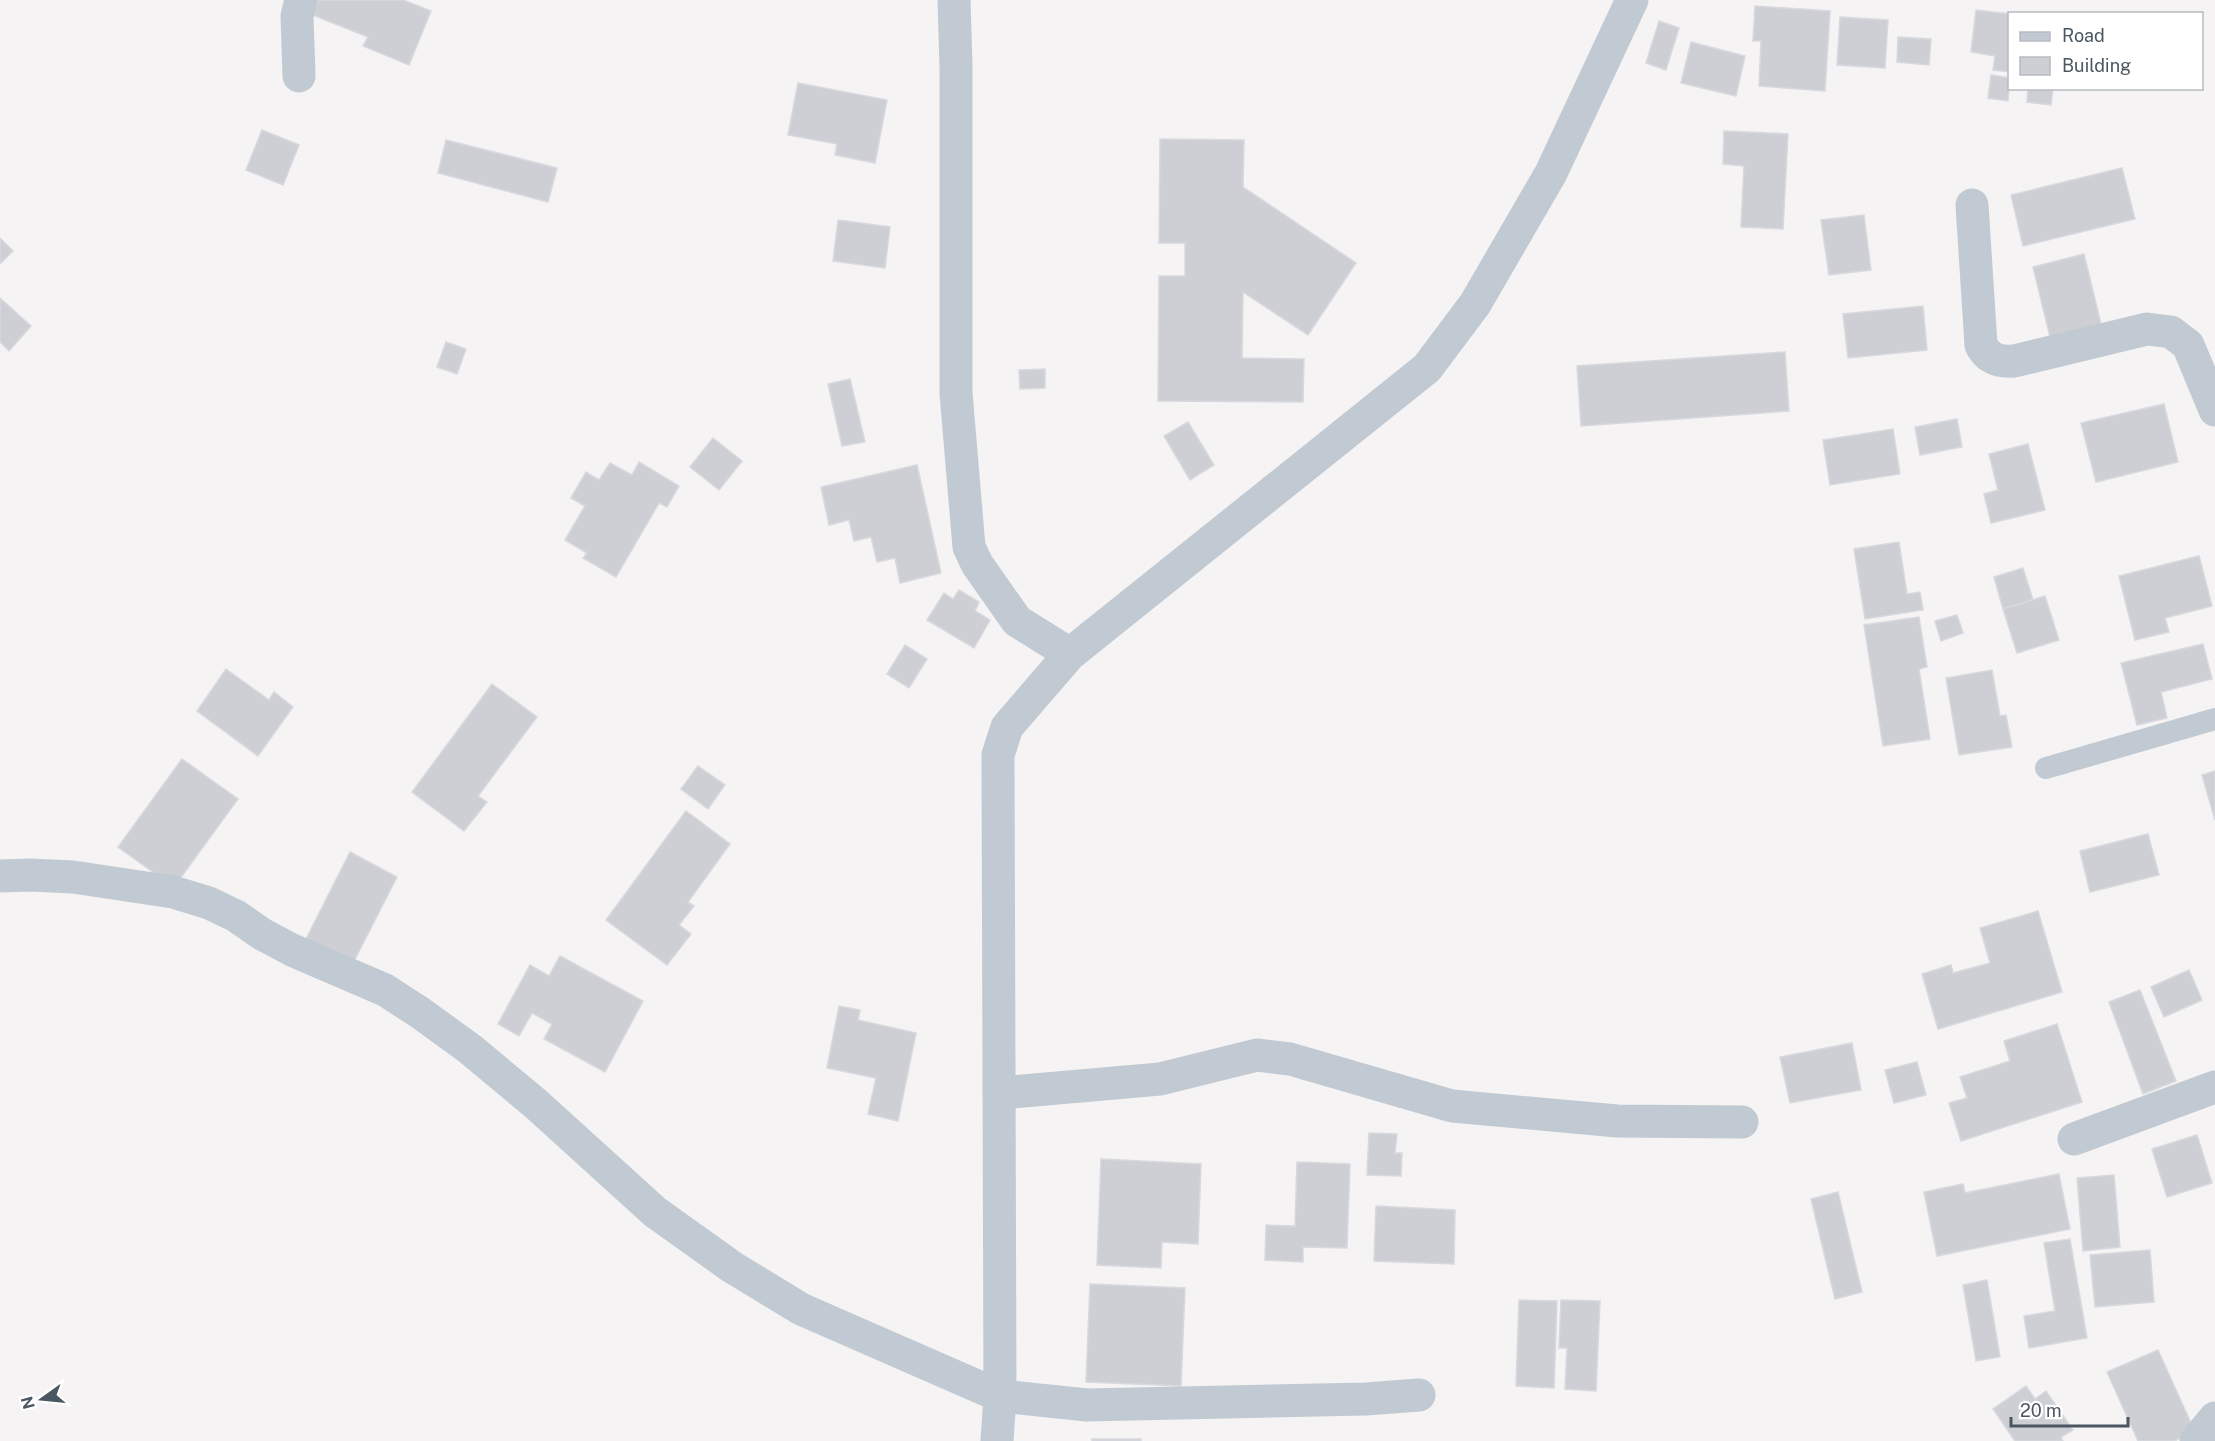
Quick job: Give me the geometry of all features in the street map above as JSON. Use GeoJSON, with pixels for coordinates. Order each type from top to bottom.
{"type":"FeatureCollection","features":[{"type":"Feature","properties":{"kind":"street"},"geometry":{"type":"LineString","coordinates":[[299,76],[297,16],[301,0]]}},
{"type":"Feature","properties":{"kind":"street"},"geometry":{"type":"LineString","coordinates":[[954,0],[956,393],[969,547],[976,564],[1017,621],[1070,654]]}},
{"type":"Feature","properties":{"kind":"street"},"geometry":{"type":"LineString","coordinates":[[997,1441],[1000,1093],[998,755],[1007,727],[1070,654],[1427,368],[1476,304],[1551,172],[1632,0]]}},
{"type":"Feature","properties":{"kind":"street"},"geometry":{"type":"LineString","coordinates":[[1972,205],[1981,345],[1985,353],[2003,362],[2014,361],[2146,329],[2171,332],[2188,345],[2215,410]]}},
{"type":"Feature","properties":{"kind":"street"},"geometry":{"type":"LineString","coordinates":[[0,876],[30,874],[73,877],[173,892],[209,903],[236,916],[262,934],[292,950],[385,990],[420,1012],[470,1049],[536,1104],[655,1212],[732,1267],[801,1309],[999,1396],[1087,1405],[1366,1399],[1419,1395]]}},
{"type":"Feature","properties":{"kind":"street"},"geometry":{"type":"LineString","coordinates":[[1000,1093],[1160,1079],[1257,1055],[1290,1059],[1452,1106],[1617,1121],[1742,1122]]}},
{"type":"Feature","properties":{"kind":"street"},"geometry":{"type":"LineString","coordinates":[[2074,1139],[2215,1087]]}},
{"type":"Feature","properties":{"kind":"street"},"geometry":{"type":"LineString","coordinates":[[2196,1441],[2215,1418]]}},
{"type":"Feature","properties":{"kind":"lane"},"geometry":{"type":"LineString","coordinates":[[2046,768],[2215,719]]}},
{"type":"Feature","properties":{"kind":"building"},"geometry":{"type":"Polygon","coordinates":[[[318,0],[403,0],[431,11],[409,65],[363,46],[368,37],[313,15],[318,0]]]}},
{"type":"Feature","properties":{"kind":"building"},"geometry":{"type":"Polygon","coordinates":[[[1755,6],[1830,11],[1825,91],[1759,86],[1761,41],[1753,41],[1755,6]]]}},
{"type":"Feature","properties":{"kind":"building"},"geometry":{"type":"Polygon","coordinates":[[[1976,10],[2008,14],[2008,72],[1993,70],[1995,56],[1971,52],[1976,10]]]}},
{"type":"Feature","properties":{"kind":"building"},"geometry":{"type":"Polygon","coordinates":[[[1840,17],[1888,20],[1885,68],[1837,65],[1840,17]]]}},
{"type":"Feature","properties":{"kind":"building"},"geometry":{"type":"Polygon","coordinates":[[[1659,21],[1679,28],[1666,70],[1646,63],[1659,21]]]}},
{"type":"Feature","properties":{"kind":"building"},"geometry":{"type":"Polygon","coordinates":[[[1898,37],[1931,39],[1929,65],[1897,62],[1898,37]]]}},
{"type":"Feature","properties":{"kind":"building"},"geometry":{"type":"Polygon","coordinates":[[[1691,42],[1745,56],[1736,96],[1681,83],[1691,42]]]}},
{"type":"Feature","properties":{"kind":"building"},"geometry":{"type":"Polygon","coordinates":[[[1991,75],[2008,78],[2008,101],[1988,98],[1991,75]]]}},
{"type":"Feature","properties":{"kind":"building"},"geometry":{"type":"Polygon","coordinates":[[[798,83],[887,100],[875,163],[835,155],[837,144],[788,135],[798,83]]]}},
{"type":"Feature","properties":{"kind":"building"},"geometry":{"type":"Polygon","coordinates":[[[2028,90],[2053,90],[2051,105],[2027,102],[2028,90]]]}},
{"type":"Feature","properties":{"kind":"building"},"geometry":{"type":"Polygon","coordinates":[[[262,130],[299,145],[283,185],[246,170],[262,130]]]}},
{"type":"Feature","properties":{"kind":"building"},"geometry":{"type":"Polygon","coordinates":[[[1724,131],[1788,134],[1783,229],[1741,227],[1744,166],[1723,164],[1724,131]]]}},
{"type":"Feature","properties":{"kind":"building"},"geometry":{"type":"Polygon","coordinates":[[[1160,139],[1244,140],[1243,187],[1356,263],[1308,335],[1243,292],[1242,358],[1304,359],[1303,402],[1158,401],[1159,276],[1185,276],[1185,243],[1159,243],[1160,139]]]}},
{"type":"Feature","properties":{"kind":"building"},"geometry":{"type":"Polygon","coordinates":[[[446,140],[557,168],[548,202],[438,173],[446,140]]]}},
{"type":"Feature","properties":{"kind":"building"},"geometry":{"type":"Polygon","coordinates":[[[2122,168],[2135,219],[2023,246],[2011,195],[2122,168]]]}},
{"type":"Feature","properties":{"kind":"building"},"geometry":{"type":"Polygon","coordinates":[[[1864,215],[1871,270],[1829,275],[1821,220],[1864,215]]]}},
{"type":"Feature","properties":{"kind":"building"},"geometry":{"type":"Polygon","coordinates":[[[838,220],[890,227],[885,268],[833,261],[838,220]]]}},
{"type":"Feature","properties":{"kind":"building"},"geometry":{"type":"Polygon","coordinates":[[[0,238],[13,251],[0,264],[0,238]]]}},
{"type":"Feature","properties":{"kind":"building"},"geometry":{"type":"Polygon","coordinates":[[[2084,254],[2101,324],[2050,337],[2033,267],[2084,254]]]}},
{"type":"Feature","properties":{"kind":"building"},"geometry":{"type":"Polygon","coordinates":[[[0,298],[31,326],[9,351],[0,342],[0,298]]]}},
{"type":"Feature","properties":{"kind":"building"},"geometry":{"type":"Polygon","coordinates":[[[1923,306],[1927,350],[1848,358],[1843,314],[1923,306]]]}},
{"type":"Feature","properties":{"kind":"building"},"geometry":{"type":"Polygon","coordinates":[[[446,342],[466,349],[457,374],[437,367],[446,342]]]}},
{"type":"Feature","properties":{"kind":"building"},"geometry":{"type":"Polygon","coordinates":[[[1785,352],[1789,411],[1581,426],[1577,366],[1785,352]]]}},
{"type":"Feature","properties":{"kind":"building"},"geometry":{"type":"Polygon","coordinates":[[[1045,369],[1045,388],[1020,389],[1019,370],[1045,369]]]}},
{"type":"Feature","properties":{"kind":"building"},"geometry":{"type":"Polygon","coordinates":[[[850,379],[865,442],[842,446],[828,384],[850,379]]]}},
{"type":"Feature","properties":{"kind":"building"},"geometry":{"type":"Polygon","coordinates":[[[2164,404],[2178,462],[2096,482],[2081,423],[2164,404]]]}},
{"type":"Feature","properties":{"kind":"building"},"geometry":{"type":"Polygon","coordinates":[[[1957,419],[1962,447],[1920,455],[1915,427],[1957,419]]]}},
{"type":"Feature","properties":{"kind":"building"},"geometry":{"type":"Polygon","coordinates":[[[1188,422],[1214,465],[1190,480],[1164,436],[1188,422]]]}},
{"type":"Feature","properties":{"kind":"building"},"geometry":{"type":"Polygon","coordinates":[[[1893,429],[1900,474],[1830,485],[1823,440],[1893,429]]]}},
{"type":"Feature","properties":{"kind":"building"},"geometry":{"type":"Polygon","coordinates":[[[713,438],[742,461],[719,490],[690,467],[713,438]]]}},
{"type":"Feature","properties":{"kind":"building"},"geometry":{"type":"Polygon","coordinates":[[[2028,444],[2045,510],[1991,523],[1984,494],[1998,490],[1989,454],[2028,444]]]}},
{"type":"Feature","properties":{"kind":"building"},"geometry":{"type":"Polygon","coordinates":[[[639,462],[679,486],[667,507],[659,503],[616,577],[583,558],[587,553],[565,540],[585,506],[571,498],[586,472],[599,480],[610,463],[632,475],[639,462]]]}},
{"type":"Feature","properties":{"kind":"building"},"geometry":{"type":"Polygon","coordinates":[[[917,465],[941,573],[900,583],[895,558],[877,562],[871,537],[854,541],[849,520],[829,525],[821,487],[917,465]]]}},
{"type":"Feature","properties":{"kind":"building"},"geometry":{"type":"Polygon","coordinates":[[[1899,542],[1907,594],[1920,592],[1923,610],[1865,619],[1854,549],[1899,542]]]}},
{"type":"Feature","properties":{"kind":"building"},"geometry":{"type":"Polygon","coordinates":[[[2199,556],[2212,606],[2165,618],[2169,632],[2135,640],[2119,576],[2199,556]]]}},
{"type":"Feature","properties":{"kind":"building"},"geometry":{"type":"Polygon","coordinates":[[[2023,568],[2033,600],[2003,609],[1994,577],[2023,568]]]}},
{"type":"Feature","properties":{"kind":"building"},"geometry":{"type":"Polygon","coordinates":[[[959,590],[979,602],[975,611],[990,620],[974,648],[927,620],[944,593],[953,599],[959,590]]]}},
{"type":"Feature","properties":{"kind":"building"},"geometry":{"type":"Polygon","coordinates":[[[2045,596],[2059,640],[2017,653],[2003,609],[2045,596]]]}},
{"type":"Feature","properties":{"kind":"building"},"geometry":{"type":"Polygon","coordinates":[[[1957,615],[1963,633],[1941,641],[1935,621],[1957,615]]]}},
{"type":"Feature","properties":{"kind":"building"},"geometry":{"type":"Polygon","coordinates":[[[1919,617],[1927,667],[1919,669],[1930,739],[1883,746],[1864,625],[1919,617]]]}},
{"type":"Feature","properties":{"kind":"building"},"geometry":{"type":"Polygon","coordinates":[[[2203,644],[2212,679],[2161,692],[2167,718],[2137,725],[2121,663],[2203,644]]]}},
{"type":"Feature","properties":{"kind":"building"},"geometry":{"type":"Polygon","coordinates":[[[905,645],[927,659],[909,688],[887,674],[905,645]]]}},
{"type":"Feature","properties":{"kind":"building"},"geometry":{"type":"Polygon","coordinates":[[[226,669],[269,700],[274,692],[293,707],[258,756],[197,711],[226,669]]]}},
{"type":"Feature","properties":{"kind":"building"},"geometry":{"type":"Polygon","coordinates":[[[1992,670],[2000,716],[2006,715],[2012,747],[1959,755],[1946,678],[1992,670]]]}},
{"type":"Feature","properties":{"kind":"building"},"geometry":{"type":"Polygon","coordinates":[[[492,684],[537,717],[478,796],[487,802],[464,831],[412,792],[492,684]]]}},
{"type":"Feature","properties":{"kind":"building"},"geometry":{"type":"Polygon","coordinates":[[[182,759],[238,799],[174,887],[118,847],[182,759]]]}},
{"type":"Feature","properties":{"kind":"building"},"geometry":{"type":"Polygon","coordinates":[[[698,766],[725,785],[708,809],[681,789],[698,766]]]}},
{"type":"Feature","properties":{"kind":"building"},"geometry":{"type":"Polygon","coordinates":[[[2215,771],[2215,820],[2202,775],[2215,771]]]}},
{"type":"Feature","properties":{"kind":"building"},"geometry":{"type":"Polygon","coordinates":[[[686,811],[730,844],[688,902],[694,906],[679,925],[691,934],[667,965],[606,920],[686,811]]]}},
{"type":"Feature","properties":{"kind":"building"},"geometry":{"type":"Polygon","coordinates":[[[2148,834],[2159,875],[2090,892],[2080,851],[2148,834]]]}},
{"type":"Feature","properties":{"kind":"building"},"geometry":{"type":"Polygon","coordinates":[[[350,852],[397,877],[352,965],[305,941],[350,852]]]}},
{"type":"Feature","properties":{"kind":"building"},"geometry":{"type":"Polygon","coordinates":[[[2038,911],[2062,992],[1938,1029],[1922,974],[1951,965],[1953,973],[1990,963],[1980,928],[2038,911]]]}},
{"type":"Feature","properties":{"kind":"building"},"geometry":{"type":"Polygon","coordinates":[[[560,956],[643,1001],[605,1072],[544,1039],[552,1024],[532,1013],[519,1036],[498,1024],[530,965],[549,976],[560,956]]]}},
{"type":"Feature","properties":{"kind":"building"},"geometry":{"type":"Polygon","coordinates":[[[2189,970],[2202,1000],[2164,1017],[2151,987],[2189,970]]]}},
{"type":"Feature","properties":{"kind":"building"},"geometry":{"type":"Polygon","coordinates":[[[2140,990],[2176,1081],[2143,1094],[2109,1002],[2140,990]]]}},
{"type":"Feature","properties":{"kind":"building"},"geometry":{"type":"Polygon","coordinates":[[[839,1006],[860,1010],[858,1020],[916,1033],[898,1121],[868,1114],[876,1078],[827,1068],[839,1006]]]}},
{"type":"Feature","properties":{"kind":"building"},"geometry":{"type":"Polygon","coordinates":[[[2057,1024],[2082,1102],[1961,1141],[1949,1103],[1967,1098],[1960,1077],[2010,1061],[2004,1041],[2057,1024]]]}},
{"type":"Feature","properties":{"kind":"building"},"geometry":{"type":"Polygon","coordinates":[[[1852,1043],[1861,1090],[1790,1103],[1780,1057],[1852,1043]]]}},
{"type":"Feature","properties":{"kind":"building"},"geometry":{"type":"Polygon","coordinates":[[[1917,1062],[1926,1095],[1894,1103],[1885,1070],[1917,1062]]]}},
{"type":"Feature","properties":{"kind":"building"},"geometry":{"type":"Polygon","coordinates":[[[1369,1133],[1397,1134],[1395,1153],[1402,1153],[1401,1176],[1367,1175],[1369,1133]]]}},
{"type":"Feature","properties":{"kind":"building"},"geometry":{"type":"Polygon","coordinates":[[[2197,1135],[2212,1183],[2167,1197],[2152,1149],[2197,1135]]]}},
{"type":"Feature","properties":{"kind":"building"},"geometry":{"type":"Polygon","coordinates":[[[1101,1159],[1201,1164],[1198,1244],[1162,1242],[1161,1268],[1097,1265],[1101,1159]]]}},
{"type":"Feature","properties":{"kind":"building"},"geometry":{"type":"Polygon","coordinates":[[[1297,1162],[1350,1164],[1347,1248],[1303,1247],[1303,1262],[1265,1260],[1266,1225],[1295,1226],[1297,1162]]]}},
{"type":"Feature","properties":{"kind":"building"},"geometry":{"type":"Polygon","coordinates":[[[2059,1174],[2070,1229],[1937,1256],[1924,1192],[1963,1184],[1965,1193],[2059,1174]]]}},
{"type":"Feature","properties":{"kind":"building"},"geometry":{"type":"Polygon","coordinates":[[[2114,1175],[2120,1247],[2083,1251],[2077,1178],[2114,1175]]]}},
{"type":"Feature","properties":{"kind":"building"},"geometry":{"type":"Polygon","coordinates":[[[1838,1192],[1862,1292],[1835,1299],[1811,1199],[1838,1192]]]}},
{"type":"Feature","properties":{"kind":"building"},"geometry":{"type":"Polygon","coordinates":[[[1376,1206],[1455,1210],[1454,1264],[1374,1261],[1376,1206]]]}},
{"type":"Feature","properties":{"kind":"building"},"geometry":{"type":"Polygon","coordinates":[[[2070,1239],[2087,1338],[2029,1348],[2024,1316],[2055,1311],[2044,1243],[2070,1239]]]}},
{"type":"Feature","properties":{"kind":"building"},"geometry":{"type":"Polygon","coordinates":[[[2150,1250],[2154,1302],[2095,1307],[2090,1255],[2150,1250]]]}},
{"type":"Feature","properties":{"kind":"building"},"geometry":{"type":"Polygon","coordinates":[[[1987,1280],[2000,1357],[1976,1361],[1963,1285],[1987,1280]]]}},
{"type":"Feature","properties":{"kind":"building"},"geometry":{"type":"Polygon","coordinates":[[[1090,1284],[1185,1288],[1181,1386],[1086,1382],[1090,1284]]]}},
{"type":"Feature","properties":{"kind":"building"},"geometry":{"type":"Polygon","coordinates":[[[1519,1300],[1557,1301],[1554,1388],[1516,1386],[1519,1300]]]}},
{"type":"Feature","properties":{"kind":"building"},"geometry":{"type":"Polygon","coordinates":[[[1561,1300],[1600,1301],[1596,1391],[1565,1389],[1567,1348],[1559,1348],[1561,1300]]]}},
{"type":"Feature","properties":{"kind":"building"},"geometry":{"type":"Polygon","coordinates":[[[2158,1350],[2195,1432],[2174,1441],[2138,1441],[2107,1372],[2158,1350]]]}},
{"type":"Feature","properties":{"kind":"building"},"geometry":{"type":"Polygon","coordinates":[[[2026,1386],[2035,1399],[2046,1391],[2073,1430],[2061,1437],[2063,1441],[2015,1441],[1993,1409],[2026,1386]]]}},
{"type":"Feature","properties":{"kind":"building"},"geometry":{"type":"Polygon","coordinates":[[[1092,1439],[1141,1439],[1141,1441],[1092,1441],[1092,1439]]]}}]}
